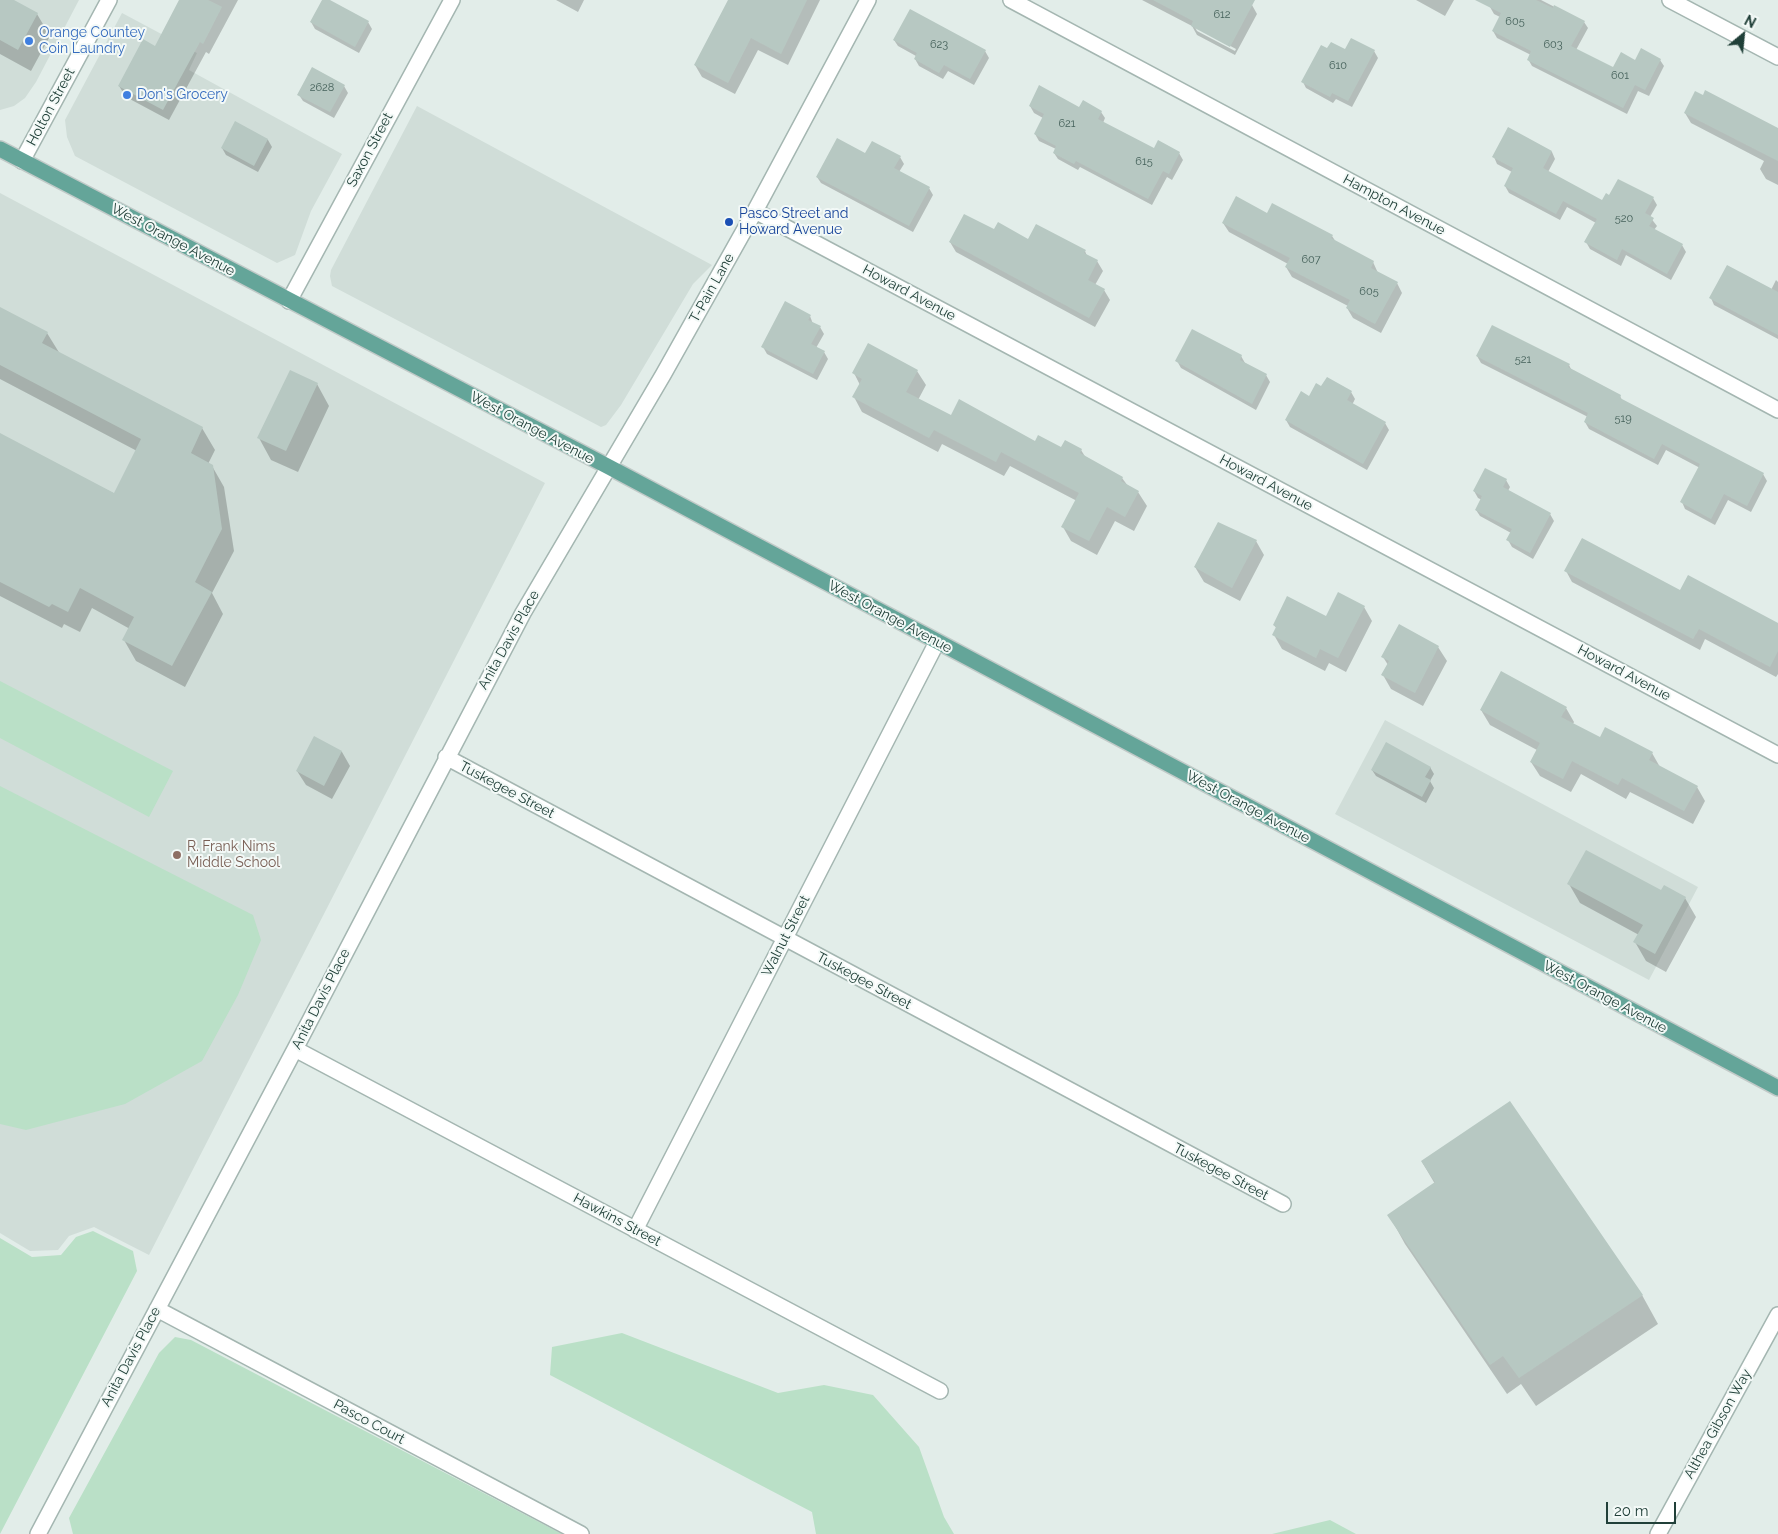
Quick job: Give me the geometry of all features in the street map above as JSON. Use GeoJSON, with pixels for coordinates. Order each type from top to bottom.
{"type":"FeatureCollection","features":[{"type":"Feature","properties":{"kind":"main road","name":"West Orange Avenue"},"geometry":{"type":"LineString","coordinates":[[0,149],[608,468],[1778,1088]]}},
{"type":"Feature","properties":{"kind":"street","name":"Holton Street"},"geometry":{"type":"LineString","coordinates":[[22,161],[109,0]]}},
{"type":"Feature","properties":{"kind":"street","name":"Saxon Street"},"geometry":{"type":"LineString","coordinates":[[289,301],[452,0]]}},
{"type":"Feature","properties":{"kind":"street","name":"T-Pain Lane"},"geometry":{"type":"LineString","coordinates":[[608,468],[663,375],[755,211],[868,0]]}},
{"type":"Feature","properties":{"kind":"street","name":"Hampton Avenue"},"geometry":{"type":"LineString","coordinates":[[1011,0],[1778,410]]}},
{"type":"Feature","properties":{"kind":"street"},"geometry":{"type":"LineString","coordinates":[[1670,0],[1778,57]]}},
{"type":"Feature","properties":{"kind":"street","name":"Howard Avenue"},"geometry":{"type":"LineString","coordinates":[[755,211],[1778,755]]}},
{"type":"Feature","properties":{"kind":"street","name":"Anita Davis Place"},"geometry":{"type":"LineString","coordinates":[[38,1534],[295,1049],[523,612],[608,468]]}},
{"type":"Feature","properties":{"kind":"street","name":"Walnut Street"},"geometry":{"type":"LineString","coordinates":[[635,1230],[937,642]]}},
{"type":"Feature","properties":{"kind":"street","name":"Tuskegee Street"},"geometry":{"type":"LineString","coordinates":[[446,757],[1283,1204]]}},
{"type":"Feature","properties":{"kind":"street","name":"Hawkins Street"},"geometry":{"type":"LineString","coordinates":[[295,1049],[940,1391]]}},
{"type":"Feature","properties":{"kind":"street","name":"Pasco Court"},"geometry":{"type":"LineString","coordinates":[[157,1309],[580,1534]]}},
{"type":"Feature","properties":{"kind":"street","name":"Althea Gibson Way"},"geometry":{"type":"LineString","coordinates":[[1658,1534],[1778,1315]]}},
{"type":"Feature","properties":{"kind":"shaded area","name":"Orange Countey Coin Laundry"},"geometry":{"type":"Polygon","coordinates":[[[0,0],[79,0],[36,82],[25,98],[14,106],[0,110],[0,0]]]}},
{"type":"Feature","properties":{"kind":"shaded area"},"geometry":{"type":"Polygon","coordinates":[[[122,13],[197,53],[189,70],[342,154],[311,211],[295,255],[277,263],[75,156],[67,137],[65,120],[122,13]]]}},
{"type":"Feature","properties":{"kind":"shaded area"},"geometry":{"type":"Polygon","coordinates":[[[417,106],[712,265],[693,284],[621,405],[606,425],[601,427],[332,286],[331,270],[417,106]]]}},
{"type":"Feature","properties":{"kind":"shaded area","name":"R. Frank Nims Middle School"},"geometry":{"type":"Polygon","coordinates":[[[0,193],[545,483],[149,1255],[94,1227],[69,1236],[58,1250],[30,1251],[0,1233],[0,193]]]}},
{"type":"Feature","properties":{"kind":"shaded area"},"geometry":{"type":"Polygon","coordinates":[[[1385,720],[1698,887],[1649,980],[1335,814],[1385,720]]]}},
{"type":"Feature","properties":{"kind":"green space"},"geometry":{"type":"Polygon","coordinates":[[[0,681],[173,771],[149,817],[0,738],[0,681]]]}},
{"type":"Feature","properties":{"kind":"green space"},"geometry":{"type":"Polygon","coordinates":[[[0,786],[253,915],[261,940],[238,995],[202,1061],[125,1104],[26,1130],[0,1124],[0,786]]]}},
{"type":"Feature","properties":{"kind":"green space"},"geometry":{"type":"Polygon","coordinates":[[[93,1231],[133,1251],[137,1271],[0,1534],[0,1238],[32,1257],[61,1255],[76,1237],[93,1231]]]}},
{"type":"Feature","properties":{"kind":"green space"},"geometry":{"type":"Polygon","coordinates":[[[622,1333],[778,1393],[824,1385],[873,1395],[919,1447],[944,1517],[954,1534],[816,1534],[812,1512],[550,1375],[552,1347],[622,1333]]]}},
{"type":"Feature","properties":{"kind":"green space"},"geometry":{"type":"Polygon","coordinates":[[[175,1337],[191,1340],[562,1534],[73,1534],[69,1518],[159,1353],[175,1337]]]}},
{"type":"Feature","properties":{"kind":"green space"},"geometry":{"type":"Polygon","coordinates":[[[1330,1520],[1356,1534],[1272,1534],[1330,1520]]]}},
{"type":"Feature","properties":{"kind":"building"},"geometry":{"type":"Polygon","coordinates":[[[0,0],[14,0],[38,13],[18,50],[0,40],[0,0]]]}},
{"type":"Feature","properties":{"kind":"building"},"geometry":{"type":"Polygon","coordinates":[[[179,0],[208,0],[222,7],[203,44],[200,42],[163,110],[118,86],[143,39],[155,46],[179,0]]]}},
{"type":"Feature","properties":{"kind":"building"},"geometry":{"type":"Polygon","coordinates":[[[322,0],[330,0],[369,21],[355,47],[310,22],[322,0]]]}},
{"type":"Feature","properties":{"kind":"building"},"geometry":{"type":"Polygon","coordinates":[[[728,0],[807,0],[781,54],[751,38],[728,83],[694,65],[728,0]]]}},
{"type":"Feature","properties":{"kind":"building"},"geometry":{"type":"Polygon","coordinates":[[[1153,0],[1255,0],[1230,47],[1191,26],[1193,21],[1153,0]]]}},
{"type":"Feature","properties":{"kind":"building"},"geometry":{"type":"Polygon","coordinates":[[[1475,0],[1536,0],[1553,8],[1554,5],[1585,21],[1571,46],[1613,67],[1621,52],[1635,60],[1641,48],[1661,59],[1645,90],[1635,85],[1623,108],[1527,60],[1531,51],[1492,31],[1501,13],[1475,0]]]}},
{"type":"Feature","properties":{"kind":"building"},"geometry":{"type":"Polygon","coordinates":[[[910,9],[986,50],[970,79],[944,65],[939,73],[914,59],[917,53],[893,40],[910,9]]]}},
{"type":"Feature","properties":{"kind":"building"},"geometry":{"type":"Polygon","coordinates":[[[1351,38],[1375,50],[1348,101],[1332,93],[1330,97],[1301,82],[1321,45],[1327,48],[1331,42],[1345,49],[1351,38]]]}},
{"type":"Feature","properties":{"kind":"building"},"geometry":{"type":"Polygon","coordinates":[[[312,67],[345,85],[330,112],[297,95],[312,67]]]}},
{"type":"Feature","properties":{"kind":"building"},"geometry":{"type":"Polygon","coordinates":[[[1039,85],[1079,107],[1083,100],[1102,111],[1098,119],[1154,148],[1158,140],[1180,152],[1169,174],[1163,171],[1148,199],[1076,161],[1074,164],[1053,153],[1056,146],[1034,134],[1044,114],[1029,106],[1039,85]]]}},
{"type":"Feature","properties":{"kind":"building"},"geometry":{"type":"Polygon","coordinates":[[[1705,90],[1778,128],[1778,161],[1684,113],[1695,91],[1703,95],[1705,90]]]}},
{"type":"Feature","properties":{"kind":"building"},"geometry":{"type":"Polygon","coordinates":[[[235,121],[268,139],[254,166],[221,148],[235,121]]]}},
{"type":"Feature","properties":{"kind":"building"},"geometry":{"type":"Polygon","coordinates":[[[1508,127],[1552,151],[1543,168],[1602,200],[1606,193],[1609,195],[1618,179],[1654,197],[1645,213],[1654,218],[1649,226],[1683,244],[1667,274],[1622,249],[1617,260],[1584,242],[1597,219],[1563,201],[1556,214],[1504,186],[1513,168],[1492,157],[1508,127]]]}},
{"type":"Feature","properties":{"kind":"building"},"geometry":{"type":"Polygon","coordinates":[[[837,138],[865,153],[872,141],[901,156],[894,168],[930,187],[909,226],[816,177],[837,138]]]}},
{"type":"Feature","properties":{"kind":"building"},"geometry":{"type":"Polygon","coordinates":[[[1236,196],[1267,213],[1272,203],[1333,235],[1331,238],[1374,261],[1371,268],[1398,282],[1375,324],[1346,308],[1350,300],[1285,267],[1290,258],[1222,223],[1236,196]]]}},
{"type":"Feature","properties":{"kind":"building"},"geometry":{"type":"Polygon","coordinates":[[[964,214],[994,229],[998,222],[1028,239],[1036,224],[1086,250],[1084,253],[1098,260],[1088,280],[1105,289],[1089,318],[949,242],[964,214]]]}},
{"type":"Feature","properties":{"kind":"building"},"geometry":{"type":"Polygon","coordinates":[[[1727,265],[1778,292],[1778,335],[1709,298],[1727,265]]]}},
{"type":"Feature","properties":{"kind":"building"},"geometry":{"type":"Polygon","coordinates":[[[785,301],[811,315],[808,320],[821,326],[811,344],[825,351],[813,374],[761,347],[785,301]]]}},
{"type":"Feature","properties":{"kind":"building"},"geometry":{"type":"Polygon","coordinates":[[[0,307],[48,332],[42,343],[203,427],[191,453],[213,465],[222,529],[195,582],[212,592],[172,666],[122,640],[134,617],[80,588],[68,612],[52,604],[49,607],[0,582],[0,433],[114,493],[141,439],[0,365],[0,307]]]}},
{"type":"Feature","properties":{"kind":"building"},"geometry":{"type":"Polygon","coordinates":[[[1492,325],[1570,364],[1568,367],[1621,395],[1620,398],[1764,473],[1747,506],[1724,494],[1711,519],[1680,502],[1700,464],[1662,444],[1654,459],[1584,422],[1588,413],[1476,356],[1492,325]]]}},
{"type":"Feature","properties":{"kind":"building"},"geometry":{"type":"Polygon","coordinates":[[[1192,329],[1242,355],[1240,360],[1267,374],[1252,404],[1175,361],[1192,329]]]}},
{"type":"Feature","properties":{"kind":"building"},"geometry":{"type":"Polygon","coordinates":[[[868,343],[918,370],[906,392],[951,415],[959,399],[1035,441],[1038,435],[1061,447],[1065,440],[1082,449],[1080,453],[1123,477],[1121,481],[1139,491],[1125,517],[1107,507],[1089,541],[1061,527],[1079,493],[1001,452],[996,462],[934,430],[929,438],[852,397],[862,379],[852,373],[868,343]]]}},
{"type":"Feature","properties":{"kind":"building"},"geometry":{"type":"Polygon","coordinates":[[[290,370],[318,383],[286,451],[257,438],[290,370]]]}},
{"type":"Feature","properties":{"kind":"building"},"geometry":{"type":"Polygon","coordinates":[[[1327,377],[1352,391],[1347,400],[1386,422],[1363,464],[1285,420],[1301,391],[1309,396],[1316,383],[1321,386],[1327,377]]]}},
{"type":"Feature","properties":{"kind":"building"},"geometry":{"type":"Polygon","coordinates":[[[1485,468],[1507,479],[1503,487],[1551,513],[1530,553],[1506,540],[1512,529],[1475,510],[1482,496],[1473,491],[1485,468]]]}},
{"type":"Feature","properties":{"kind":"building"},"geometry":{"type":"Polygon","coordinates":[[[1218,522],[1257,540],[1232,588],[1194,567],[1218,522]]]}},
{"type":"Feature","properties":{"kind":"building"},"geometry":{"type":"Polygon","coordinates":[[[1582,538],[1680,590],[1688,575],[1778,623],[1778,651],[1770,667],[1699,629],[1693,639],[1564,571],[1582,538]]]}},
{"type":"Feature","properties":{"kind":"building"},"geometry":{"type":"Polygon","coordinates":[[[1338,592],[1365,606],[1338,658],[1320,649],[1316,658],[1272,635],[1276,627],[1273,625],[1287,596],[1326,616],[1338,592]]]}},
{"type":"Feature","properties":{"kind":"building"},"geometry":{"type":"Polygon","coordinates":[[[1399,624],[1439,646],[1415,693],[1381,675],[1389,661],[1381,657],[1399,624]]]}},
{"type":"Feature","properties":{"kind":"building"},"geometry":{"type":"Polygon","coordinates":[[[1501,671],[1567,707],[1561,717],[1600,737],[1605,727],[1653,752],[1649,760],[1698,786],[1684,811],[1622,778],[1618,785],[1572,761],[1563,779],[1530,762],[1540,743],[1480,710],[1501,671]]]}},
{"type":"Feature","properties":{"kind":"building"},"geometry":{"type":"Polygon","coordinates":[[[314,736],[342,751],[324,786],[296,771],[314,736]]]}},
{"type":"Feature","properties":{"kind":"building"},"geometry":{"type":"Polygon","coordinates":[[[1386,742],[1431,767],[1425,777],[1431,780],[1422,797],[1371,770],[1386,742]]]}},
{"type":"Feature","properties":{"kind":"building"},"geometry":{"type":"Polygon","coordinates":[[[1586,850],[1661,890],[1664,885],[1686,897],[1655,954],[1633,942],[1643,925],[1567,884],[1586,850]]]}},
{"type":"Feature","properties":{"kind":"building"},"geometry":{"type":"Polygon","coordinates":[[[1510,1101],[1643,1295],[1519,1378],[1503,1356],[1490,1365],[1387,1215],[1435,1182],[1421,1161],[1510,1101]]]}},
{"type":"Feature","properties":{"kind":"place","name":"Orange Countey Coin Laundry"},"geometry":{"type":"Point","coordinates":[29,41]}},
{"type":"Feature","properties":{"kind":"place","name":"Don's Grocery"},"geometry":{"type":"Point","coordinates":[127,95]}},
{"type":"Feature","properties":{"kind":"place","name":"Pasco Street and Howard Avenue"},"geometry":{"type":"Point","coordinates":[729,222]}},
{"type":"Feature","properties":{"kind":"place","name":"R. Frank Nims Middle School"},"geometry":{"type":"Point","coordinates":[177,855]}}]}
